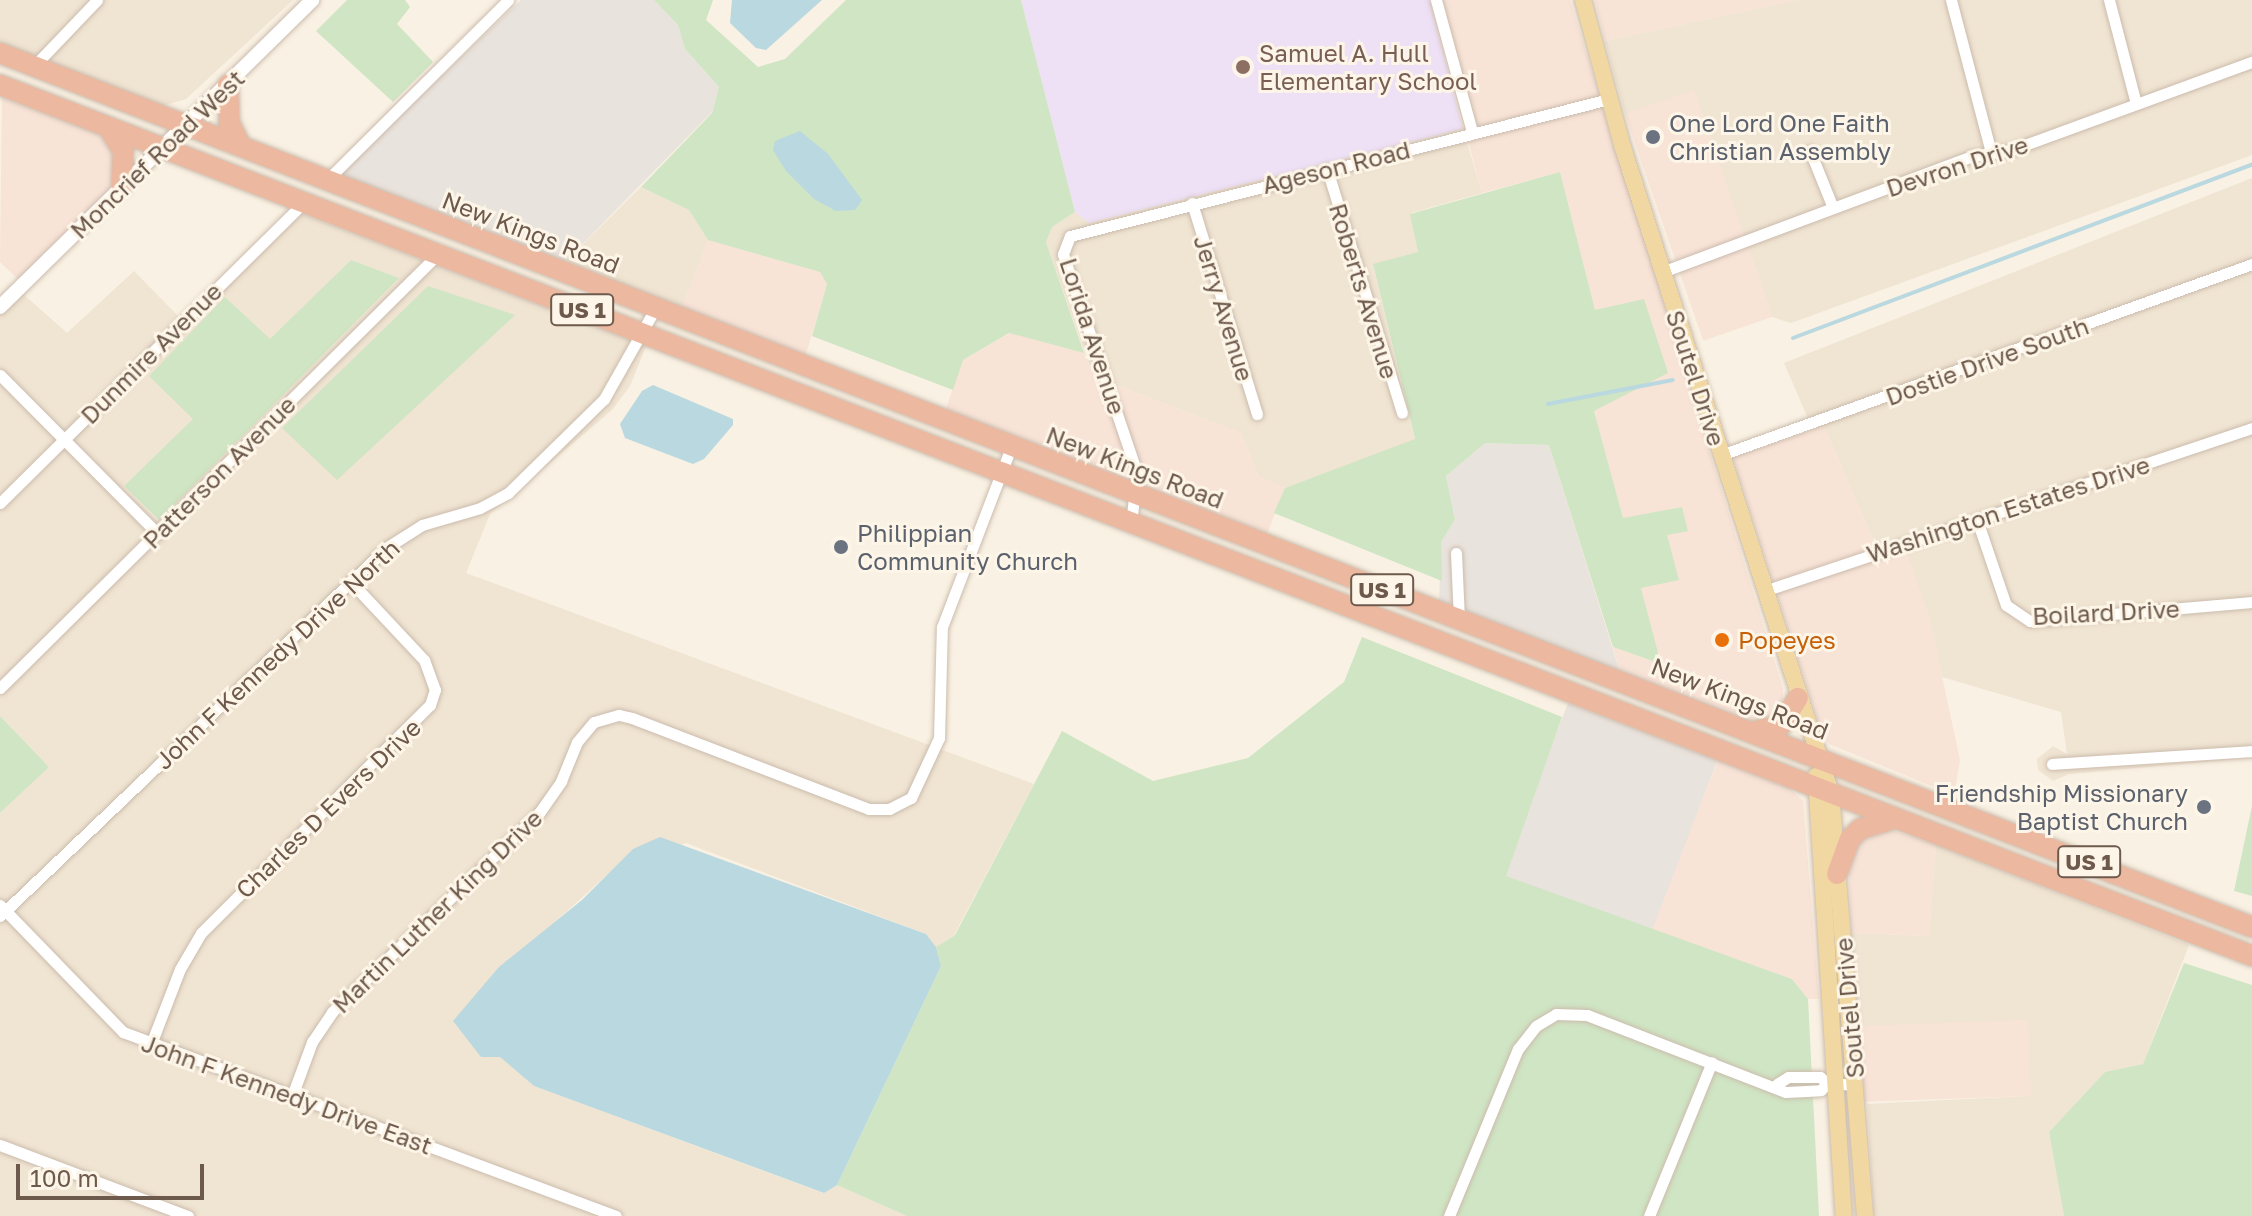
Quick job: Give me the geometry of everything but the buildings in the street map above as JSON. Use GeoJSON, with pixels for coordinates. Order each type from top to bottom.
{"type":"FeatureCollection","features":[{"type":"Feature","properties":{"kind":"highway","name":"New Kings Road"},"geometry":{"type":"LineString","coordinates":[[0,53],[1459,619],[1493,636],[1817,754],[2252,927]]}},
{"type":"Feature","properties":{"kind":"highway"},"geometry":{"type":"LineString","coordinates":[[228,85],[229,122],[240,145]]}},
{"type":"Feature","properties":{"kind":"highway","name":"US 1"},"geometry":{"type":"LineString","coordinates":[[1,87],[2252,956]]}},
{"type":"Feature","properties":{"kind":"highway"},"geometry":{"type":"LineString","coordinates":[[108,127],[123,151],[122,186]]}},
{"type":"Feature","properties":{"kind":"highway"},"geometry":{"type":"LineString","coordinates":[[1757,731],[1781,725],[1798,698]]}},
{"type":"Feature","properties":{"kind":"highway"},"geometry":{"type":"LineString","coordinates":[[1837,874],[1850,839],[1861,828],[1895,818]]}},
{"type":"Feature","properties":{"kind":"main road","name":"Soutel Drive"},"geometry":{"type":"LineString","coordinates":[[1583,0],[1609,99],[1662,272],[1817,754],[1837,874],[1865,1216]]}},
{"type":"Feature","properties":{"kind":"main road","name":"Soutel Drive"},"geometry":{"type":"LineString","coordinates":[[1823,790],[1832,1083],[1844,1216]]}},
{"type":"Feature","properties":{"kind":"street"},"geometry":{"type":"LineString","coordinates":[[34,66],[97,0]]}},
{"type":"Feature","properties":{"kind":"street","name":"Moncrief Road West"},"geometry":{"type":"LineString","coordinates":[[0,307],[312,0]]}},
{"type":"Feature","properties":{"kind":"street"},"geometry":{"type":"LineString","coordinates":[[327,180],[508,0]]}},
{"type":"Feature","properties":{"kind":"street"},"geometry":{"type":"LineString","coordinates":[[1436,0],[1472,132]]}},
{"type":"Feature","properties":{"kind":"street"},"geometry":{"type":"LineString","coordinates":[[1951,0],[1991,153]]}},
{"type":"Feature","properties":{"kind":"street"},"geometry":{"type":"LineString","coordinates":[[2109,0],[2136,104]]}},
{"type":"Feature","properties":{"kind":"street","name":"Devron Drive"},"geometry":{"type":"LineString","coordinates":[[1662,272],[1833,208],[1991,153],[2011,150],[2252,62]]}},
{"type":"Feature","properties":{"kind":"street","name":"Ageson Road"},"geometry":{"type":"LineString","coordinates":[[1066,242],[1076,232],[1609,99]]}},
{"type":"Feature","properties":{"kind":"street"},"geometry":{"type":"LineString","coordinates":[[1810,151],[1833,208]]}},
{"type":"Feature","properties":{"kind":"street","name":"Roberts Avenue"},"geometry":{"type":"LineString","coordinates":[[1327,169],[1402,413]]}},
{"type":"Feature","properties":{"kind":"street","name":"Dunmire Avenue"},"geometry":{"type":"LineString","coordinates":[[0,503],[303,203]]}},
{"type":"Feature","properties":{"kind":"street","name":"Jerry Avenue"},"geometry":{"type":"LineString","coordinates":[[1192,203],[1257,414]]}},
{"type":"Feature","properties":{"kind":"street","name":"Lorida Avenue"},"geometry":{"type":"LineString","coordinates":[[1066,242],[1063,254],[1132,452],[1138,496],[1131,523]]}},
{"type":"Feature","properties":{"kind":"street","name":"Patterson Avenue"},"geometry":{"type":"LineString","coordinates":[[0,688],[437,255]]}},
{"type":"Feature","properties":{"kind":"street","name":"Dostie Drive South"},"geometry":{"type":"LineString","coordinates":[[1721,455],[2252,264]]}},
{"type":"Feature","properties":{"kind":"street","name":"John F Kennedy Drive North"},"geometry":{"type":"LineString","coordinates":[[2,911],[350,581],[403,535],[508,493],[604,399],[655,309]]}},
{"type":"Feature","properties":{"kind":"street"},"geometry":{"type":"LineString","coordinates":[[0,375],[158,534]]}},
{"type":"Feature","properties":{"kind":"street","name":"Washington Estates Drive"},"geometry":{"type":"LineString","coordinates":[[1764,591],[2252,428]]}},
{"type":"Feature","properties":{"kind":"street","name":"Martin Luther King Drive"},"geometry":{"type":"LineString","coordinates":[[292,1096],[312,1042],[332,1012],[539,813],[561,781],[577,742],[594,722],[619,715],[632,718],[869,809],[889,809],[911,798],[939,738],[942,627],[1011,447]]}},
{"type":"Feature","properties":{"kind":"street","name":"Boilard Drive"},"geometry":{"type":"LineString","coordinates":[[1977,520],[2006,605],[2030,621],[2252,602]]}},
{"type":"Feature","properties":{"kind":"street"},"geometry":{"type":"LineString","coordinates":[[1456,553],[1459,619]]}},
{"type":"Feature","properties":{"kind":"street","name":"Charles D Evers Drive"},"geometry":{"type":"LineString","coordinates":[[151,1044],[180,969],[201,933],[424,717],[430,705],[435,690],[424,660],[350,581]]}},
{"type":"Feature","properties":{"kind":"street"},"geometry":{"type":"LineString","coordinates":[[1477,657],[1493,636]]}},
{"type":"Feature","properties":{"kind":"street"},"geometry":{"type":"LineString","coordinates":[[2052,764],[2252,751]]}},
{"type":"Feature","properties":{"kind":"street"},"geometry":{"type":"LineString","coordinates":[[2185,930],[2193,904]]}},
{"type":"Feature","properties":{"kind":"street","name":"John F Kennedy Drive East"},"geometry":{"type":"LineString","coordinates":[[2,911],[116,1027],[151,1044],[616,1216]]}},
{"type":"Feature","properties":{"kind":"street"},"geometry":{"type":"LineString","coordinates":[[1449,1216],[1518,1049],[1536,1026],[1556,1014],[1587,1015],[1777,1084],[1786,1092],[1821,1090],[1832,1083],[1856,1085]]}},
{"type":"Feature","properties":{"kind":"street"},"geometry":{"type":"LineString","coordinates":[[1649,1216],[1712,1062]]}},
{"type":"Feature","properties":{"kind":"street"},"geometry":{"type":"LineString","coordinates":[[0,1145],[188,1216]]}},
{"type":"Feature","properties":{"kind":"shaded area"},"geometry":{"type":"Polygon","coordinates":[[[0,0],[293,0],[186,99],[162,106],[0,45],[0,0]]]}},
{"type":"Feature","properties":{"kind":"shaded area"},"geometry":{"type":"Polygon","coordinates":[[[521,0],[654,0],[678,25],[685,49],[719,87],[712,112],[563,264],[338,175],[521,0]]]}},
{"type":"Feature","properties":{"kind":"shaded area","name":"Samuel A. Hull Elementary School"},"geometry":{"type":"Polygon","coordinates":[[[1021,0],[1430,0],[1463,129],[1089,223],[1075,212],[1021,0]]]}},
{"type":"Feature","properties":{"kind":"shaded area"},"geometry":{"type":"Polygon","coordinates":[[[1430,0],[1570,0],[1783,689],[1782,715],[1757,725],[1620,672],[1613,647],[1660,664],[1641,588],[1667,534],[1688,530],[1681,507],[1623,519],[1594,411],[1667,373],[1595,311],[1560,172],[1482,193],[1430,0]]]}},
{"type":"Feature","properties":{"kind":"shaded area"},"geometry":{"type":"Polygon","coordinates":[[[1595,0],[1797,0],[1605,41],[1595,0]]]}},
{"type":"Feature","properties":{"kind":"shaded area"},"geometry":{"type":"Polygon","coordinates":[[[1797,0],[2252,0],[2252,155],[1791,323],[1772,317],[1694,91],[1625,114],[1605,41],[1797,0]]]}},
{"type":"Feature","properties":{"kind":"shaded area"},"geometry":{"type":"Polygon","coordinates":[[[1694,90],[1772,317],[1703,341],[1625,114],[1694,90]]]}},
{"type":"Feature","properties":{"kind":"shaded area"},"geometry":{"type":"Polygon","coordinates":[[[2,98],[99,134],[115,156],[111,187],[19,280],[0,262],[2,98]]]}},
{"type":"Feature","properties":{"kind":"shaded area"},"geometry":{"type":"Polygon","coordinates":[[[1463,129],[1482,193],[1411,213],[1418,252],[1373,265],[1415,440],[1285,488],[1258,476],[1241,433],[1093,376],[1046,242],[1052,227],[1075,212],[1089,223],[1463,129]]]}},
{"type":"Feature","properties":{"kind":"shaded area"},"geometry":{"type":"Polygon","coordinates":[[[2252,178],[2252,758],[2069,774],[2053,781],[2038,770],[2037,759],[2053,746],[2067,754],[2061,712],[1942,677],[1930,620],[1906,552],[1881,559],[1824,426],[1813,430],[1784,363],[2252,178]]]}},
{"type":"Feature","properties":{"kind":"shaded area"},"geometry":{"type":"Polygon","coordinates":[[[641,187],[689,210],[708,240],[680,313],[563,264],[641,187]]]}},
{"type":"Feature","properties":{"kind":"shaded area"},"geometry":{"type":"Polygon","coordinates":[[[291,210],[646,346],[630,386],[612,410],[490,514],[466,573],[1034,784],[954,935],[936,947],[926,934],[686,843],[610,872],[544,932],[500,1057],[534,1086],[823,1193],[837,1185],[907,1216],[0,1216],[0,813],[49,767],[0,716],[0,315],[22,293],[67,333],[134,271],[180,318],[291,210]],[[351,260],[270,340],[226,298],[194,419],[124,486],[158,520],[399,278],[351,260]]]}},
{"type":"Feature","properties":{"kind":"shaded area"},"geometry":{"type":"Polygon","coordinates":[[[708,240],[820,272],[827,284],[804,361],[680,313],[708,240]]]}},
{"type":"Feature","properties":{"kind":"shaded area"},"geometry":{"type":"Polygon","coordinates":[[[1010,333],[1084,353],[1093,376],[1241,433],[1258,476],[1285,488],[1265,539],[944,414],[963,360],[1010,333]]]}},
{"type":"Feature","properties":{"kind":"shaded area"},"geometry":{"type":"Polygon","coordinates":[[[1824,426],[1881,559],[1906,551],[1930,620],[1960,760],[1954,795],[1829,744],[1822,733],[1733,457],[1824,426]]]}},
{"type":"Feature","properties":{"kind":"shaded area"},"geometry":{"type":"Polygon","coordinates":[[[1485,443],[1549,445],[1620,672],[1439,603],[1441,542],[1455,518],[1446,476],[1485,443]]]}},
{"type":"Feature","properties":{"kind":"shaded area"},"geometry":{"type":"Polygon","coordinates":[[[1568,703],[1717,760],[1651,932],[1502,875],[1568,703]]]}},
{"type":"Feature","properties":{"kind":"shaded area"},"geometry":{"type":"Polygon","coordinates":[[[1718,760],[1788,787],[1803,801],[1819,999],[1808,999],[1792,979],[1651,929],[1718,760]]]}},
{"type":"Feature","properties":{"kind":"shaded area"},"geometry":{"type":"Polygon","coordinates":[[[1882,827],[1936,845],[1929,936],[1851,933],[1849,862],[1858,838],[1882,827]]]}},
{"type":"Feature","properties":{"kind":"shaded area"},"geometry":{"type":"Polygon","coordinates":[[[1936,845],[2189,945],[2143,1064],[2105,1072],[2049,1132],[2064,1216],[1874,1216],[1867,1104],[2029,1096],[2028,1020],[1859,1030],[1851,933],[1929,936],[1936,845]]]}},
{"type":"Feature","properties":{"kind":"shaded area"},"geometry":{"type":"Polygon","coordinates":[[[2028,1020],[2031,1096],[1862,1102],[1859,1026],[2028,1020]]]}},
{"type":"Feature","properties":{"kind":"green space"},"geometry":{"type":"Polygon","coordinates":[[[347,0],[405,0],[410,7],[397,24],[433,62],[393,102],[316,31],[347,0]]]}},
{"type":"Feature","properties":{"kind":"green space"},"geometry":{"type":"Polygon","coordinates":[[[654,0],[713,0],[706,20],[758,67],[785,59],[846,0],[1021,0],[1075,212],[1052,227],[1046,242],[1084,353],[1009,333],[963,360],[953,390],[812,336],[827,284],[820,272],[708,240],[689,210],[641,187],[712,113],[719,87],[685,49],[678,25],[654,0]]]}},
{"type":"Feature","properties":{"kind":"green space"},"geometry":{"type":"Polygon","coordinates":[[[1560,172],[1595,310],[1644,299],[1668,373],[1594,411],[1623,518],[1682,507],[1688,531],[1667,535],[1679,580],[1641,588],[1661,664],[1613,647],[1549,445],[1485,443],[1446,476],[1455,519],[1441,542],[1442,581],[1274,513],[1285,488],[1415,439],[1373,264],[1418,252],[1410,214],[1560,172]]]}},
{"type":"Feature","properties":{"kind":"green space"},"geometry":{"type":"Polygon","coordinates":[[[351,260],[399,278],[159,520],[124,486],[193,419],[149,376],[225,297],[270,339],[351,260]]]}},
{"type":"Feature","properties":{"kind":"green space"},"geometry":{"type":"Polygon","coordinates":[[[428,286],[515,315],[337,480],[282,428],[428,286]]]}},
{"type":"Feature","properties":{"kind":"green space"},"geometry":{"type":"Polygon","coordinates":[[[1362,637],[1562,717],[1506,876],[1792,979],[1808,999],[1819,1216],[907,1216],[837,1185],[941,966],[936,947],[955,935],[1062,731],[1153,781],[1248,758],[1344,682],[1362,637]]]}},
{"type":"Feature","properties":{"kind":"green space"},"geometry":{"type":"Polygon","coordinates":[[[0,716],[49,767],[0,813],[0,716]]]}},
{"type":"Feature","properties":{"kind":"green space"},"geometry":{"type":"Polygon","coordinates":[[[2252,806],[2252,896],[2234,891],[2252,806]]]}},
{"type":"Feature","properties":{"kind":"green space"},"geometry":{"type":"Polygon","coordinates":[[[2184,963],[2252,985],[2252,1216],[2064,1216],[2049,1132],[2105,1072],[2143,1064],[2184,963]]]}},
{"type":"Feature","properties":{"kind":"water"},"geometry":{"type":"Polygon","coordinates":[[[732,0],[822,0],[766,50],[756,48],[730,23],[732,0]]]}},
{"type":"Feature","properties":{"kind":"water"},"geometry":{"type":"Polygon","coordinates":[[[800,131],[828,154],[862,200],[855,210],[836,211],[814,199],[786,171],[773,150],[775,141],[800,131]]]}},
{"type":"Feature","properties":{"kind":"water"},"geometry":{"type":"Polygon","coordinates":[[[653,385],[733,419],[733,425],[704,459],[693,464],[625,438],[620,424],[642,391],[653,385]]]}},
{"type":"Feature","properties":{"kind":"water"},"geometry":{"type":"Polygon","coordinates":[[[660,837],[926,934],[936,947],[941,966],[837,1185],[824,1193],[534,1086],[500,1057],[481,1057],[453,1021],[499,967],[582,900],[633,849],[660,837]]]}},
{"type":"Feature","properties":{"kind":"waterway"},"geometry":{"type":"LineString","coordinates":[[1793,338],[2252,165]]}},
{"type":"Feature","properties":{"kind":"waterway"},"geometry":{"type":"LineString","coordinates":[[1548,404],[1673,380]]}},
{"type":"Feature","properties":{"kind":"place","name":"Samuel A. Hull Elementary School"},"geometry":{"type":"Point","coordinates":[1243,67]}},
{"type":"Feature","properties":{"kind":"place","name":"One Lord One Faith Christian Assembly"},"geometry":{"type":"Point","coordinates":[1653,137]}},
{"type":"Feature","properties":{"kind":"place","name":"Philippian Community Church"},"geometry":{"type":"Point","coordinates":[841,547]}},
{"type":"Feature","properties":{"kind":"place","name":"Popeyes"},"geometry":{"type":"Point","coordinates":[1722,640]}},
{"type":"Feature","properties":{"kind":"place","name":"Friendship Missionary Baptist Church"},"geometry":{"type":"Point","coordinates":[2204,807]}}]}
